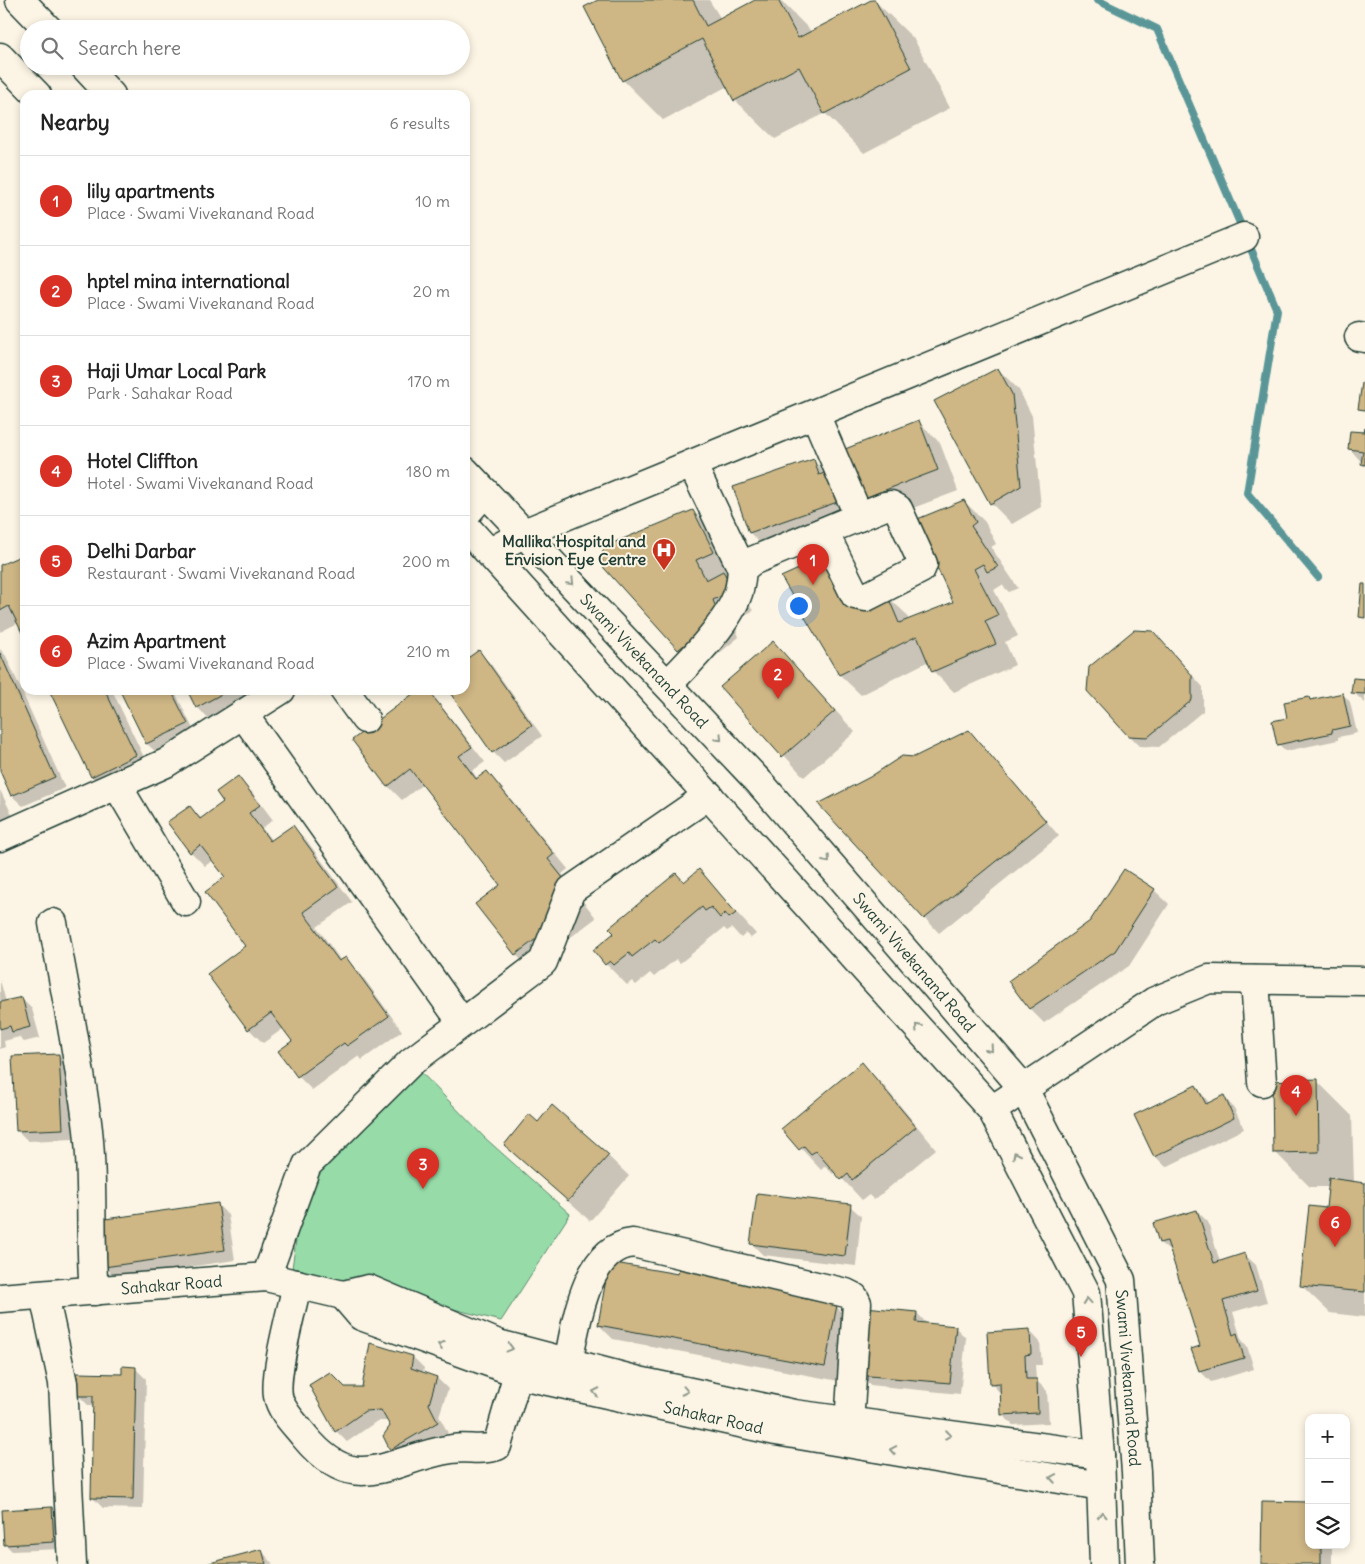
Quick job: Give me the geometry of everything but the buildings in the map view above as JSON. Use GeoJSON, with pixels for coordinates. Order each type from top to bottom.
{"type":"FeatureCollection","features":[{"type":"Feature","properties":{"kind":"street"},"geometry":{"type":"LineString","coordinates":[[20,0],[39,20]]}},
{"type":"Feature","properties":{"kind":"street"},"geometry":{"type":"LineString","coordinates":[[0,57],[32,90]]}},
{"type":"Feature","properties":{"kind":"street"},"geometry":{"type":"LineString","coordinates":[[92,75],[106,90]]}},
{"type":"Feature","properties":{"kind":"street"},"geometry":{"type":"LineString","coordinates":[[491,552],[524,534],[1244,237]]}},
{"type":"Feature","properties":{"kind":"street"},"geometry":{"type":"LineString","coordinates":[[815,414],[859,517]]}},
{"type":"Feature","properties":{"kind":"street"},"geometry":{"type":"LineString","coordinates":[[668,684],[687,665],[718,628],[737,597],[742,569],[692,464]]}},
{"type":"Feature","properties":{"kind":"street","name":"Swami Vivekanand Road"},"geometry":{"type":"LineString","coordinates":[[470,476],[760,782],[1024,1089],[1121,1280],[1136,1472],[1140,1564]]}},
{"type":"Feature","properties":{"kind":"street"},"geometry":{"type":"LineString","coordinates":[[470,509],[485,492]]}},
{"type":"Feature","properties":{"kind":"street"},"geometry":{"type":"LineString","coordinates":[[742,569],[752,561],[885,506],[892,505],[898,509],[922,558],[921,569],[866,597],[860,597],[855,595],[824,532]]}},
{"type":"Feature","properties":{"kind":"street"},"geometry":{"type":"LineString","coordinates":[[470,531],[491,552],[504,570],[992,1110],[1086,1293],[1100,1455],[1104,1564]]}},
{"type":"Feature","properties":{"kind":"street"},"geometry":{"type":"LineString","coordinates":[[0,837],[166,764],[273,695]]}},
{"type":"Feature","properties":{"kind":"street"},"geometry":{"type":"LineString","coordinates":[[348,695],[366,719]]}},
{"type":"Feature","properties":{"kind":"street"},"geometry":{"type":"LineString","coordinates":[[243,714],[462,1021]]}},
{"type":"Feature","properties":{"kind":"street"},"geometry":{"type":"LineString","coordinates":[[117,785],[186,902]]}},
{"type":"Feature","properties":{"kind":"street"},"geometry":{"type":"LineString","coordinates":[[266,1277],[307,1164],[410,1062],[462,1021],[543,962],[571,890],[709,795]]}},
{"type":"Feature","properties":{"kind":"street"},"geometry":{"type":"LineString","coordinates":[[52,923],[78,1058],[88,1132],[91,1255],[94,1291]]}},
{"type":"Feature","properties":{"kind":"street"},"geometry":{"type":"LineString","coordinates":[[992,1110],[1155,1001],[1209,979],[1365,981]]}},
{"type":"Feature","properties":{"kind":"street"},"geometry":{"type":"LineString","coordinates":[[1254,980],[1262,1082]]}},
{"type":"Feature","properties":{"kind":"street"},"geometry":{"type":"LineString","coordinates":[[568,1363],[584,1292],[596,1269],[613,1248],[633,1242],[846,1294],[854,1298],[857,1303],[849,1432]]}},
{"type":"Feature","properties":{"kind":"street","name":"Sahakar Road"},"geometry":{"type":"LineString","coordinates":[[0,1298],[266,1277],[343,1295],[368,1289],[498,1344],[568,1363],[640,1391],[776,1431],[849,1432],[1100,1455]]}},
{"type":"Feature","properties":{"kind":"street"},"geometry":{"type":"LineString","coordinates":[[297,1284],[279,1372],[278,1396],[284,1411],[320,1455],[337,1466],[350,1471],[368,1471],[454,1448],[483,1450],[497,1446],[518,1373]]}},
{"type":"Feature","properties":{"kind":"street"},"geometry":{"type":"LineString","coordinates":[[44,1295],[63,1382],[72,1564]]}},
{"type":"Feature","properties":{"kind":"street","name":"Sahakar Road"},"geometry":{"type":"LineString","coordinates":[[343,1295],[361,1316],[518,1373],[640,1391]]}},
{"type":"Feature","properties":{"kind":"street","name":"Sahakar Road"},"geometry":{"type":"LineString","coordinates":[[849,1432],[1101,1486]]}},
{"type":"Feature","properties":{"kind":"green space"},"geometry":{"type":"Polygon","coordinates":[[[411,1062],[485,1138],[570,1214],[501,1321],[292,1268],[307,1165],[411,1062]]]}},
{"type":"Feature","properties":{"kind":"waterway"},"geometry":{"type":"LineString","coordinates":[[1097,0],[1157,29],[1277,310],[1247,493],[1318,577]]}},
{"type":"Feature","properties":{"kind":"place","name":"Mallika Hospital and Envision Eye Centre"},"geometry":{"type":"Point","coordinates":[664,571]}},
{"type":"Feature","properties":{"kind":"place","name":"lily apartments"},"geometry":{"type":"Point","coordinates":[813,585]}},
{"type":"Feature","properties":{"kind":"place","name":"hptel mina international"},"geometry":{"type":"Point","coordinates":[778,699]}},
{"type":"Feature","properties":{"kind":"place","name":"Hotel Cliffton"},"geometry":{"type":"Point","coordinates":[1296,1116]}},
{"type":"Feature","properties":{"kind":"place","name":"Haji Umar Local Park"},"geometry":{"type":"Point","coordinates":[423,1189]}},
{"type":"Feature","properties":{"kind":"place","name":"Azim Apartment"},"geometry":{"type":"Point","coordinates":[1335,1247]}},
{"type":"Feature","properties":{"kind":"place","name":"Delhi Darbar"},"geometry":{"type":"Point","coordinates":[1081,1357]}}]}
